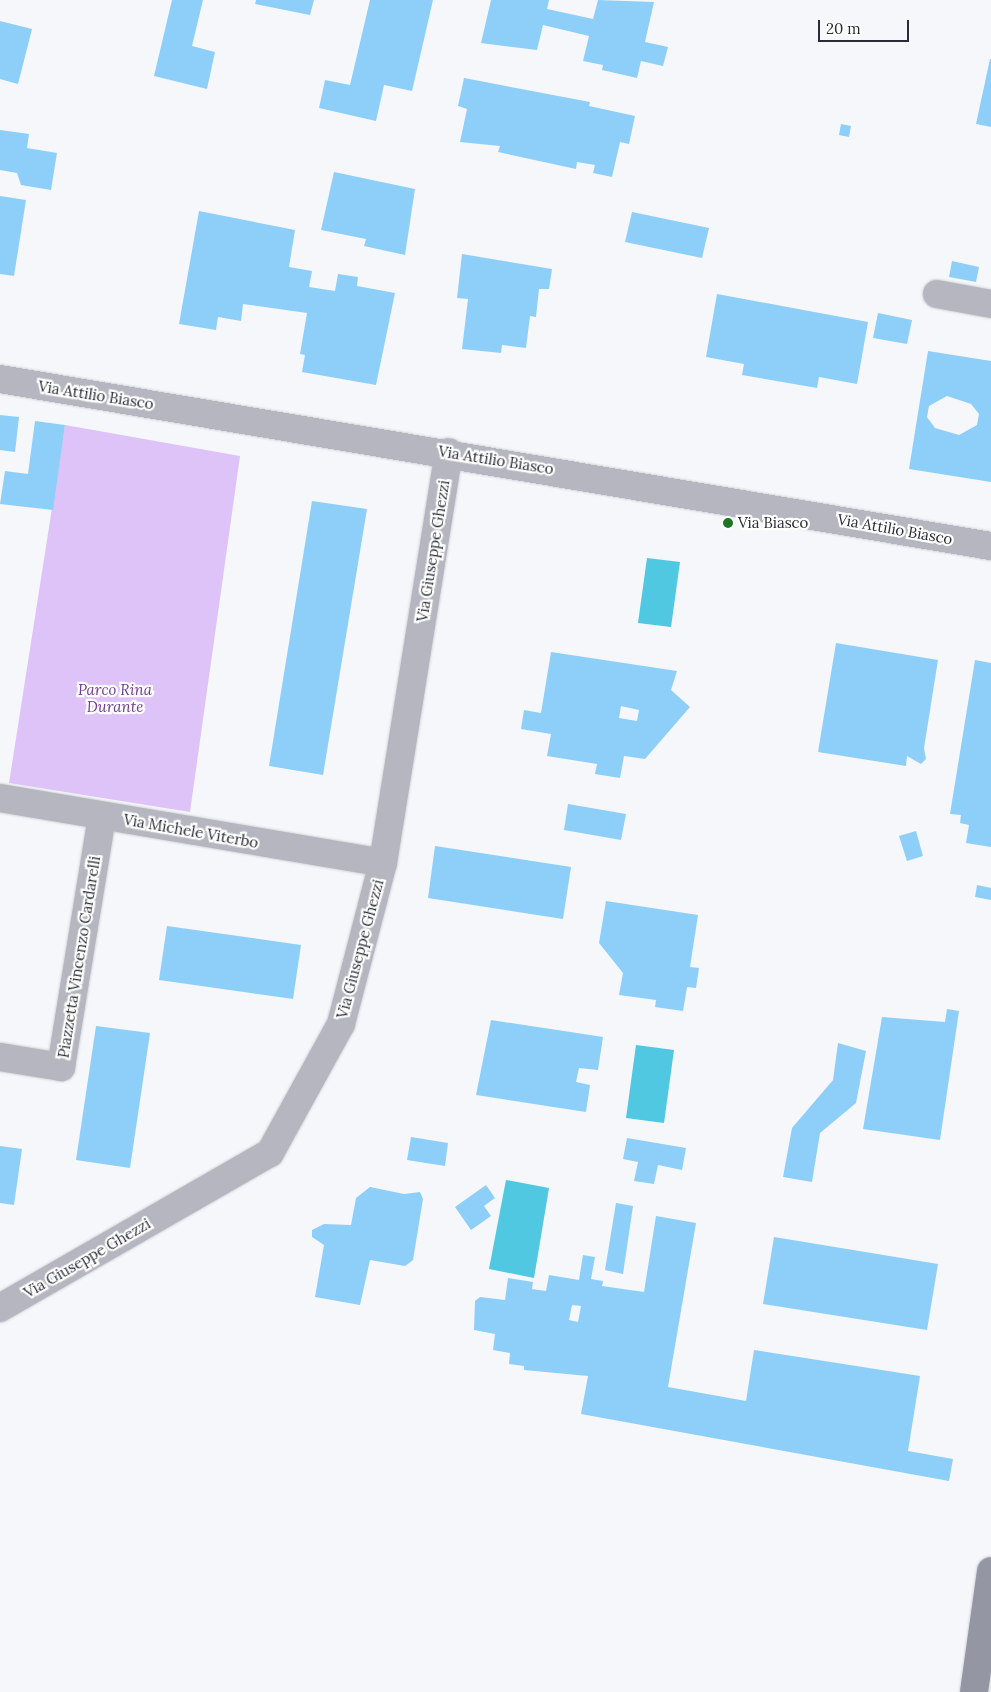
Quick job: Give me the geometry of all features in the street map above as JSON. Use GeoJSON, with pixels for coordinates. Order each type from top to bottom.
{"type":"FeatureCollection","features":[{"type":"Feature","properties":{"kind":"street"},"geometry":{"type":"LineString","coordinates":[[937,294],[991,304]]}},
{"type":"Feature","properties":{"kind":"street","name":"Via Attilio Biasco"},"geometry":{"type":"LineString","coordinates":[[0,379],[449,452],[991,546]]}},
{"type":"Feature","properties":{"kind":"street","name":"Via Giuseppe Ghezzi"},"geometry":{"type":"LineString","coordinates":[[0,1308],[270,1153],[340,1024],[383,863],[449,452]]}},
{"type":"Feature","properties":{"kind":"street","name":"Via Michele Viterbo"},"geometry":{"type":"LineString","coordinates":[[0,798],[383,863]]}},
{"type":"Feature","properties":{"kind":"street","name":"Piazzetta Vincenzo Cardarelli"},"geometry":{"type":"LineString","coordinates":[[0,1057],[61,1068],[102,816]]}},
{"type":"Feature","properties":{"kind":"street"},"geometry":{"type":"LineString","coordinates":[[974,1692],[991,1570]]}},
{"type":"Feature","properties":{"kind":"green space","name":"Parco Rina Durante"},"geometry":{"type":"Polygon","coordinates":[[[65,425],[240,456],[190,812],[9,783],[65,425]]]}},
{"type":"Feature","properties":{"kind":"water"},"geometry":{"type":"Polygon","coordinates":[[[647,558],[680,562],[671,627],[638,623],[647,558]]]}},
{"type":"Feature","properties":{"kind":"water"},"geometry":{"type":"Polygon","coordinates":[[[636,1045],[674,1050],[664,1123],[626,1118],[636,1045]]]}},
{"type":"Feature","properties":{"kind":"water"},"geometry":{"type":"Polygon","coordinates":[[[506,1180],[549,1188],[534,1278],[489,1269],[506,1180]]]}},
{"type":"Feature","properties":{"kind":"building"},"geometry":{"type":"Polygon","coordinates":[[[172,0],[203,0],[192,46],[215,52],[207,89],[154,76],[172,0]]]}},
{"type":"Feature","properties":{"kind":"building"},"geometry":{"type":"Polygon","coordinates":[[[256,0],[314,0],[310,15],[255,4],[256,0]]]}},
{"type":"Feature","properties":{"kind":"building"},"geometry":{"type":"Polygon","coordinates":[[[370,0],[433,0],[412,91],[384,85],[376,121],[319,108],[325,80],[350,85],[370,0]]]}},
{"type":"Feature","properties":{"kind":"building"},"geometry":{"type":"Polygon","coordinates":[[[491,0],[549,0],[547,9],[593,19],[598,0],[654,2],[645,42],[668,47],[663,66],[641,61],[637,78],[602,70],[603,65],[583,61],[589,36],[543,25],[537,50],[481,43],[491,0]]]}},
{"type":"Feature","properties":{"kind":"building"},"geometry":{"type":"Polygon","coordinates":[[[0,21],[32,29],[18,84],[0,79],[0,21]]]}},
{"type":"Feature","properties":{"kind":"building"},"geometry":{"type":"Polygon","coordinates":[[[991,59],[991,127],[976,124],[991,59]]]}},
{"type":"Feature","properties":{"kind":"building"},"geometry":{"type":"Polygon","coordinates":[[[464,78],[590,102],[589,106],[635,116],[629,144],[620,142],[612,177],[593,173],[595,165],[577,162],[576,169],[498,152],[500,146],[460,142],[467,109],[458,106],[464,78]]]}},
{"type":"Feature","properties":{"kind":"building"},"geometry":{"type":"Polygon","coordinates":[[[841,124],[851,126],[849,137],[839,135],[841,124]]]}},
{"type":"Feature","properties":{"kind":"building"},"geometry":{"type":"Polygon","coordinates":[[[0,130],[29,134],[27,148],[57,153],[51,190],[21,185],[17,173],[0,170],[0,130]]]}},
{"type":"Feature","properties":{"kind":"building"},"geometry":{"type":"Polygon","coordinates":[[[334,172],[415,189],[405,255],[364,246],[366,239],[321,230],[334,172]]]}},
{"type":"Feature","properties":{"kind":"building"},"geometry":{"type":"Polygon","coordinates":[[[0,196],[26,200],[14,276],[0,274],[0,196]]]}},
{"type":"Feature","properties":{"kind":"building"},"geometry":{"type":"Polygon","coordinates":[[[199,211],[295,230],[289,267],[312,271],[309,287],[335,291],[338,274],[358,277],[357,286],[395,293],[376,385],[302,372],[305,355],[300,354],[307,313],[243,304],[241,321],[218,317],[216,330],[179,324],[199,211]]]}},
{"type":"Feature","properties":{"kind":"building"},"geometry":{"type":"Polygon","coordinates":[[[632,212],[709,228],[702,258],[625,242],[632,212]]]}},
{"type":"Feature","properties":{"kind":"building"},"geometry":{"type":"Polygon","coordinates":[[[462,254],[552,269],[549,289],[539,289],[536,317],[530,316],[526,348],[502,345],[501,353],[462,349],[468,299],[457,298],[462,254]]]}},
{"type":"Feature","properties":{"kind":"building"},"geometry":{"type":"Polygon","coordinates":[[[952,261],[979,267],[976,282],[949,277],[952,261]]]}},
{"type":"Feature","properties":{"kind":"building"},"geometry":{"type":"Polygon","coordinates":[[[717,294],[868,322],[857,384],[819,377],[817,388],[742,375],[744,364],[706,357],[717,294]]]}},
{"type":"Feature","properties":{"kind":"building"},"geometry":{"type":"Polygon","coordinates":[[[878,313],[912,320],[907,344],[873,338],[878,313]]]}},
{"type":"Feature","properties":{"kind":"building"},"geometry":{"type":"Polygon","coordinates":[[[928,351],[991,361],[991,482],[909,469],[928,351]],[[947,396],[929,406],[927,417],[935,428],[959,435],[977,425],[979,414],[971,404],[947,396]]]}},
{"type":"Feature","properties":{"kind":"building"},"geometry":{"type":"Polygon","coordinates":[[[0,415],[19,417],[15,452],[0,450],[0,415]]]}},
{"type":"Feature","properties":{"kind":"building"},"geometry":{"type":"Polygon","coordinates":[[[35,421],[65,425],[53,510],[0,504],[5,471],[28,474],[35,421]]]}},
{"type":"Feature","properties":{"kind":"building"},"geometry":{"type":"Polygon","coordinates":[[[312,501],[367,509],[323,775],[269,766],[312,501]]]}},
{"type":"Feature","properties":{"kind":"building"},"geometry":{"type":"Polygon","coordinates":[[[836,643],[938,660],[924,748],[926,759],[921,764],[907,756],[906,766],[818,752],[836,643]]]}},
{"type":"Feature","properties":{"kind":"building"},"geometry":{"type":"Polygon","coordinates":[[[551,652],[677,671],[671,690],[690,707],[645,759],[624,756],[620,778],[595,774],[597,764],[547,756],[551,734],[521,729],[524,710],[541,713],[551,652]],[[621,706],[619,718],[637,721],[639,710],[621,706]]]}},
{"type":"Feature","properties":{"kind":"building"},"geometry":{"type":"Polygon","coordinates":[[[975,660],[991,663],[991,847],[966,843],[969,825],[960,823],[961,815],[950,814],[975,660]]]}},
{"type":"Feature","properties":{"kind":"building"},"geometry":{"type":"Polygon","coordinates":[[[568,804],[626,814],[621,840],[564,830],[568,804]]]}},
{"type":"Feature","properties":{"kind":"building"},"geometry":{"type":"Polygon","coordinates":[[[916,831],[923,856],[907,861],[899,836],[916,831]]]}},
{"type":"Feature","properties":{"kind":"building"},"geometry":{"type":"Polygon","coordinates":[[[435,846],[571,867],[563,919],[428,898],[435,846]]]}},
{"type":"Feature","properties":{"kind":"building"},"geometry":{"type":"Polygon","coordinates":[[[977,885],[991,888],[991,900],[975,897],[977,885]]]}},
{"type":"Feature","properties":{"kind":"building"},"geometry":{"type":"Polygon","coordinates":[[[606,901],[698,915],[690,967],[699,968],[696,988],[687,987],[683,1011],[655,1007],[656,1000],[619,995],[623,973],[599,943],[606,901]]]}},
{"type":"Feature","properties":{"kind":"building"},"geometry":{"type":"Polygon","coordinates":[[[167,926],[301,945],[293,999],[159,980],[167,926]]]}},
{"type":"Feature","properties":{"kind":"building"},"geometry":{"type":"Polygon","coordinates":[[[947,1009],[959,1011],[940,1140],[863,1129],[882,1017],[945,1022],[947,1009]]]}},
{"type":"Feature","properties":{"kind":"building"},"geometry":{"type":"Polygon","coordinates":[[[491,1020],[603,1037],[598,1070],[579,1068],[576,1082],[590,1085],[586,1112],[476,1095],[491,1020]]]}},
{"type":"Feature","properties":{"kind":"building"},"geometry":{"type":"Polygon","coordinates":[[[96,1026],[150,1033],[130,1168],[76,1160],[96,1026]]]}},
{"type":"Feature","properties":{"kind":"building"},"geometry":{"type":"Polygon","coordinates":[[[838,1043],[866,1051],[856,1103],[820,1133],[812,1182],[783,1177],[792,1128],[833,1080],[838,1043]]]}},
{"type":"Feature","properties":{"kind":"building"},"geometry":{"type":"Polygon","coordinates":[[[411,1137],[448,1143],[445,1166],[407,1160],[411,1137]]]}},
{"type":"Feature","properties":{"kind":"building"},"geometry":{"type":"Polygon","coordinates":[[[627,1138],[686,1148],[682,1170],[658,1165],[654,1184],[634,1181],[638,1162],[623,1159],[627,1138]]]}},
{"type":"Feature","properties":{"kind":"building"},"geometry":{"type":"Polygon","coordinates":[[[0,1146],[22,1149],[14,1205],[0,1203],[0,1146]]]}},
{"type":"Feature","properties":{"kind":"building"},"geometry":{"type":"Polygon","coordinates":[[[486,1185],[495,1198],[484,1206],[491,1216],[471,1230],[455,1207],[486,1185]]]}},
{"type":"Feature","properties":{"kind":"building"},"geometry":{"type":"Polygon","coordinates":[[[370,1187],[404,1194],[420,1192],[423,1199],[413,1260],[405,1266],[370,1260],[360,1305],[315,1297],[324,1245],[312,1237],[312,1230],[324,1224],[351,1225],[356,1198],[370,1187]]]}},
{"type":"Feature","properties":{"kind":"building"},"geometry":{"type":"Polygon","coordinates":[[[616,1203],[633,1206],[623,1274],[605,1270],[616,1203]]]}},
{"type":"Feature","properties":{"kind":"building"},"geometry":{"type":"Polygon","coordinates":[[[656,1216],[696,1223],[668,1387],[746,1401],[754,1350],[920,1376],[908,1451],[953,1459],[949,1481],[581,1414],[588,1376],[524,1370],[524,1366],[509,1364],[510,1353],[493,1350],[495,1334],[474,1330],[475,1301],[480,1297],[505,1300],[508,1278],[533,1282],[532,1289],[546,1291],[549,1275],[579,1280],[583,1255],[595,1257],[591,1279],[603,1281],[602,1286],[644,1292],[656,1216]],[[572,1305],[569,1320],[578,1322],[581,1306],[572,1305]]]}},
{"type":"Feature","properties":{"kind":"building"},"geometry":{"type":"Polygon","coordinates":[[[774,1237],[938,1264],[927,1330],[763,1304],[774,1237]]]}},
{"type":"Feature","properties":{"kind":"place","name":"Via Biasco"},"geometry":{"type":"Point","coordinates":[728,523]}}]}
